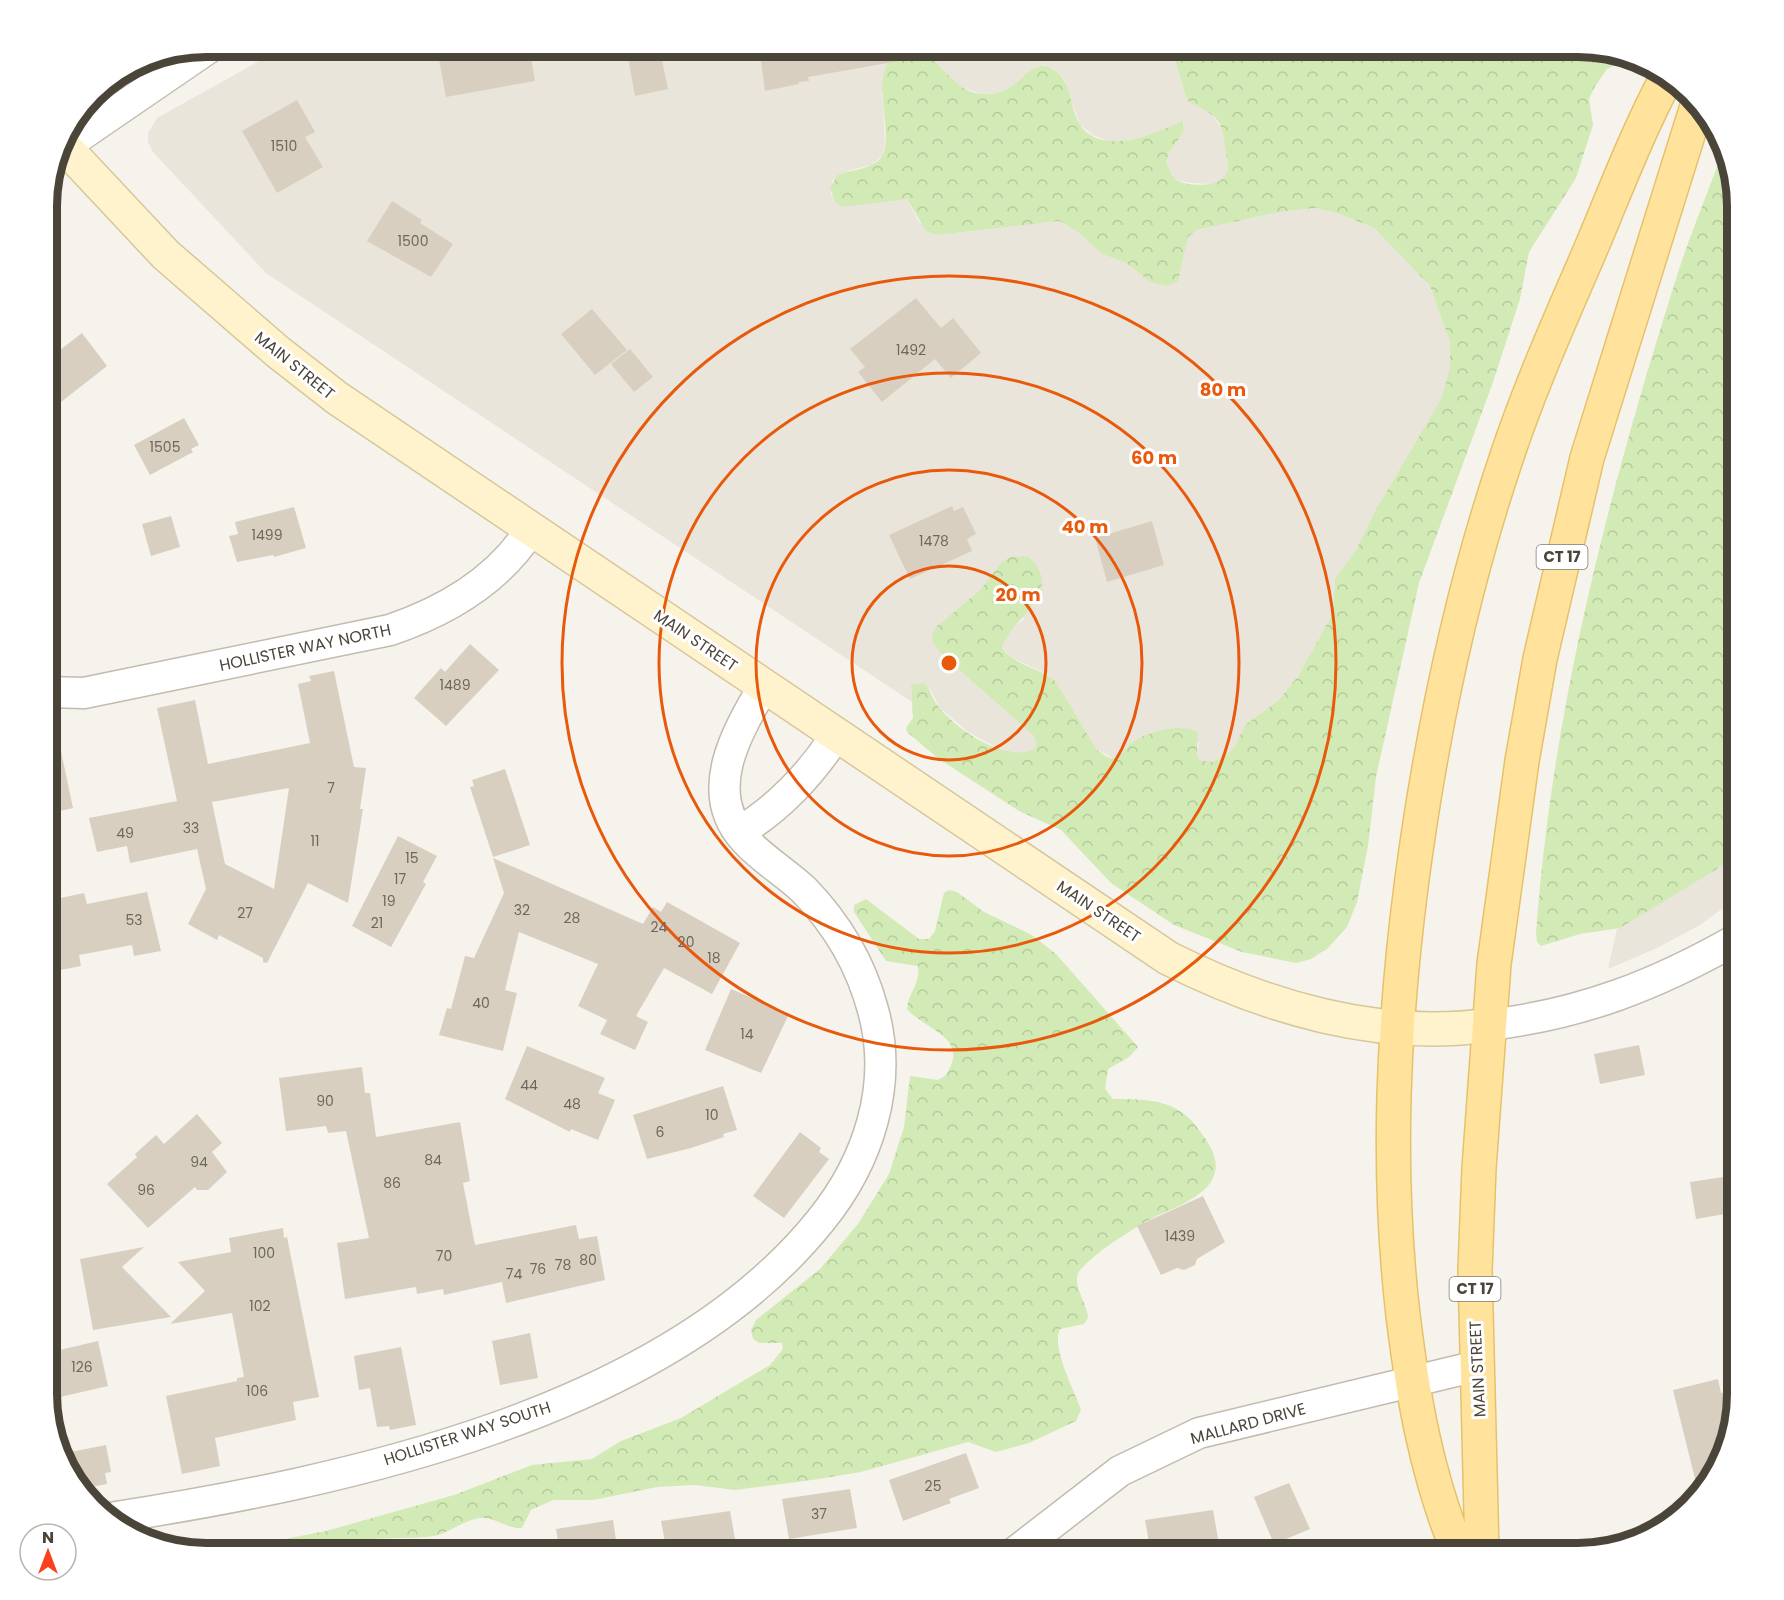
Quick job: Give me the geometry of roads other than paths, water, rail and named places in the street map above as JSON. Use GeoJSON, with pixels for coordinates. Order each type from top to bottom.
{"type":"FeatureCollection","features":[{"type":"Feature","properties":{"kind":"main road"},"geometry":{"type":"LineString","coordinates":[[1454,1543],[1438,1504],[1413,1380],[1399,1275],[1394,1206],[1392,1135],[1396,1026],[1418,837],[1434,741],[1461,616],[1488,516],[1527,400],[1638,136],[1664,84]]}},
{"type":"Feature","properties":{"kind":"main road","name":"CT 17"},"geometry":{"type":"LineString","coordinates":[[1489,1025],[1505,874],[1522,761],[1540,659],[1566,542],[1611,374],[1695,114]]}},
{"type":"Feature","properties":{"kind":"main road","name":"MAIN STREET"},"geometry":{"type":"LineString","coordinates":[[68,150],[166,255],[278,352],[337,398],[1168,958],[1209,979],[1296,1010],[1341,1020],[1432,1028],[1489,1025],[1475,1270],[1482,1543]]}},
{"type":"Feature","properties":{"kind":"street"},"geometry":{"type":"LineString","coordinates":[[73,138],[193,58]]}},
{"type":"Feature","properties":{"kind":"street","name":"HOLLISTER WAY NORTH"},"geometry":{"type":"LineString","coordinates":[[57,692],[84,693],[390,630],[421,619],[478,586],[504,563],[531,529]]}},
{"type":"Feature","properties":{"kind":"street","name":"HOLLISTER WAY SOUTH"},"geometry":{"type":"LineString","coordinates":[[120,1516],[284,1486],[360,1467],[509,1422],[548,1407],[626,1371],[725,1312],[759,1286],[807,1239],[854,1175],[871,1130],[880,1077],[875,1015],[854,957],[838,932],[805,892],[755,850],[739,832],[726,806],[726,770],[736,735],[764,686]]}},
{"type":"Feature","properties":{"kind":"street"},"geometry":{"type":"LineString","coordinates":[[739,832],[770,811],[805,776],[836,735]]}},
{"type":"Feature","properties":{"kind":"street"},"geometry":{"type":"LineString","coordinates":[[1489,1025],[1558,1014],[1613,999],[1656,982],[1727,944]]}},
{"type":"Feature","properties":{"kind":"street","name":"MALLARD DRIVE"},"geometry":{"type":"LineString","coordinates":[[1028,1543],[1120,1471],[1199,1433],[1477,1366]]}}]}
